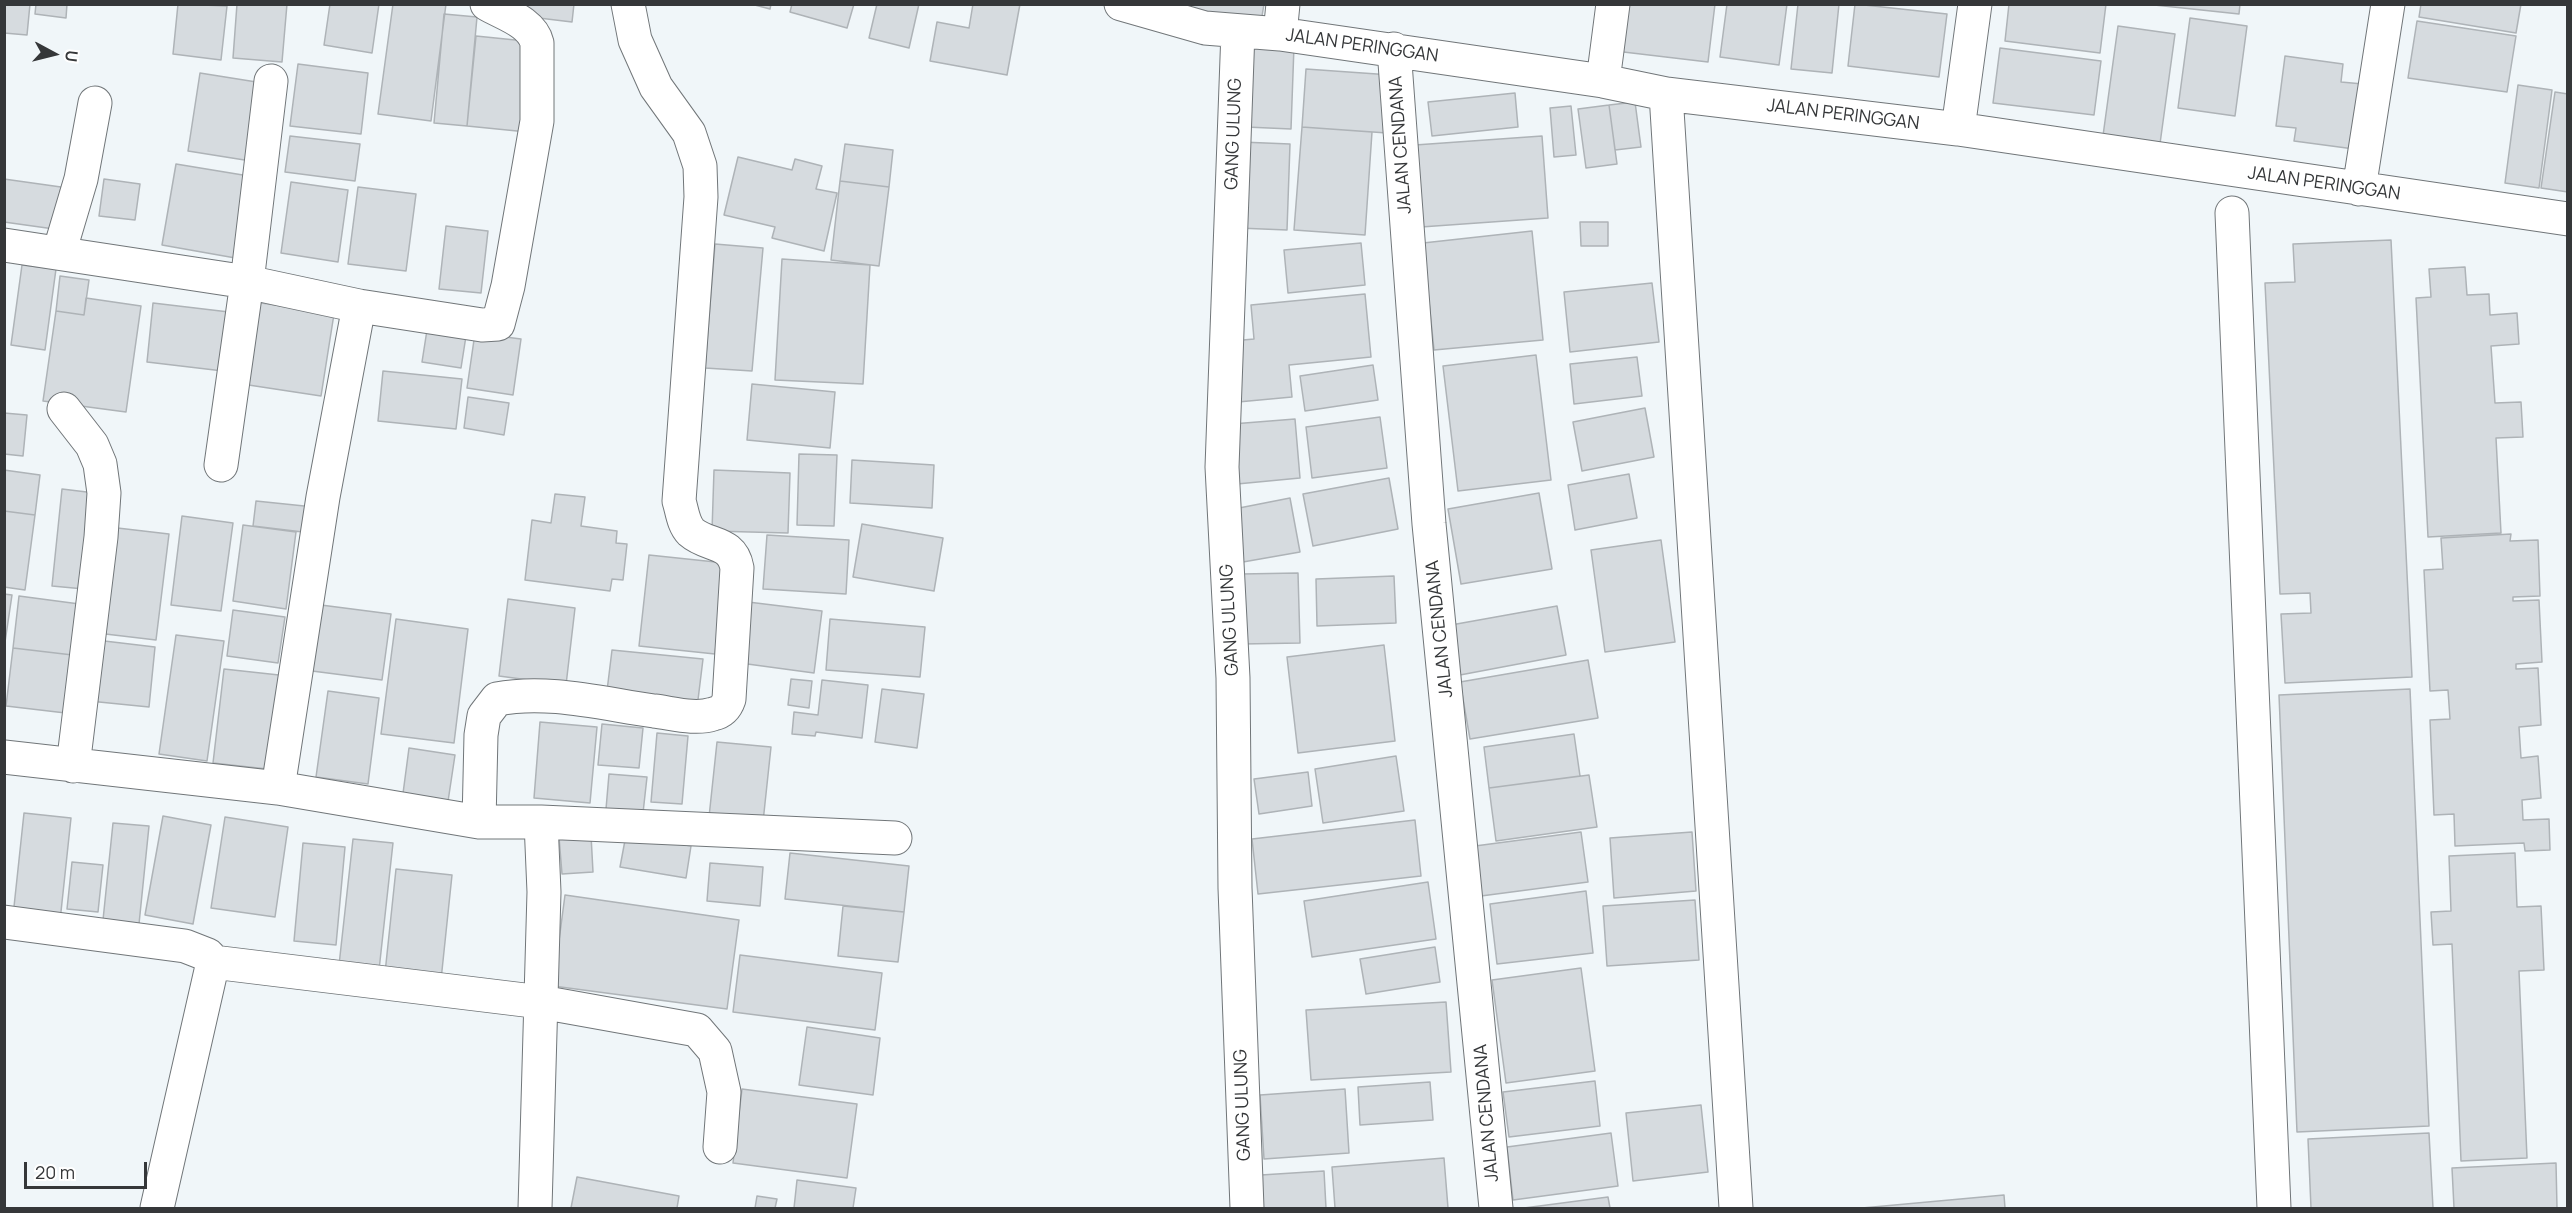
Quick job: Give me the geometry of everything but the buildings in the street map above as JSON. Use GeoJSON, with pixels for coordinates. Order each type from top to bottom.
{"type":"FeatureCollection","features":[{"type":"Feature","properties":{"kind":"street"},"geometry":{"type":"LineString","coordinates":[[4,245],[247,282],[359,306],[482,325],[498,324],[508,286],[537,121],[537,43],[535,35],[528,27],[487,4]]}},
{"type":"Feature","properties":{"kind":"street"},"geometry":{"type":"LineString","coordinates":[[479,822],[481,735],[484,716],[497,699],[521,696],[564,698],[690,716],[712,715],[722,711],[729,699],[737,568],[735,559],[731,552],[691,532],[684,519],[679,501],[701,197],[700,166],[689,133],[656,87],[635,40],[628,4]]}},
{"type":"Feature","properties":{"kind":"street","name":"JALAN PERINGGAN"},"geometry":{"type":"LineString","coordinates":[[1121,4],[1205,28],[1238,31],[1282,19],[1394,50],[1603,81],[1666,94],[1958,129],[2568,219]]}},
{"type":"Feature","properties":{"kind":"street"},"geometry":{"type":"LineString","coordinates":[[1603,81],[1613,4]]}},
{"type":"Feature","properties":{"kind":"street"},"geometry":{"type":"LineString","coordinates":[[1958,129],[1975,4]]}},
{"type":"Feature","properties":{"kind":"street"},"geometry":{"type":"LineString","coordinates":[[2359,189],[2388,4]]}},
{"type":"Feature","properties":{"kind":"street","name":"GANG ULUNG"},"geometry":{"type":"LineString","coordinates":[[1238,31],[1222,467],[1233,678],[1235,888],[1247,1209]]}},
{"type":"Feature","properties":{"kind":"street","name":"JALAN CENDANA"},"geometry":{"type":"LineString","coordinates":[[1394,50],[1429,524],[1496,1209]]}},
{"type":"Feature","properties":{"kind":"street"},"geometry":{"type":"LineString","coordinates":[[221,465],[247,282],[271,81]]}},
{"type":"Feature","properties":{"kind":"street"},"geometry":{"type":"LineString","coordinates":[[1666,94],[1736,1209]]}},
{"type":"Feature","properties":{"kind":"street"},"geometry":{"type":"LineString","coordinates":[[59,253],[81,179],[95,103]]}},
{"type":"Feature","properties":{"kind":"street"},"geometry":{"type":"LineString","coordinates":[[2232,213],[2274,1209]]}},
{"type":"Feature","properties":{"kind":"street"},"geometry":{"type":"LineString","coordinates":[[278,788],[323,497],[359,306]]}},
{"type":"Feature","properties":{"kind":"street"},"geometry":{"type":"LineString","coordinates":[[64,409],[92,445],[100,464],[104,493],[101,537],[73,766]]}},
{"type":"Feature","properties":{"kind":"street"},"geometry":{"type":"LineString","coordinates":[[4,757],[278,788],[479,822],[542,822],[895,838]]}},
{"type":"Feature","properties":{"kind":"street"},"geometry":{"type":"LineString","coordinates":[[535,1209],[544,892],[542,822]]}},
{"type":"Feature","properties":{"kind":"street"},"geometry":{"type":"LineString","coordinates":[[4,922],[185,946],[207,955],[213,962],[541,1002],[697,1030],[715,1051],[724,1092],[720,1147]]}},
{"type":"Feature","properties":{"kind":"street"},"geometry":{"type":"LineString","coordinates":[[157,1209],[213,962]]}}]}
